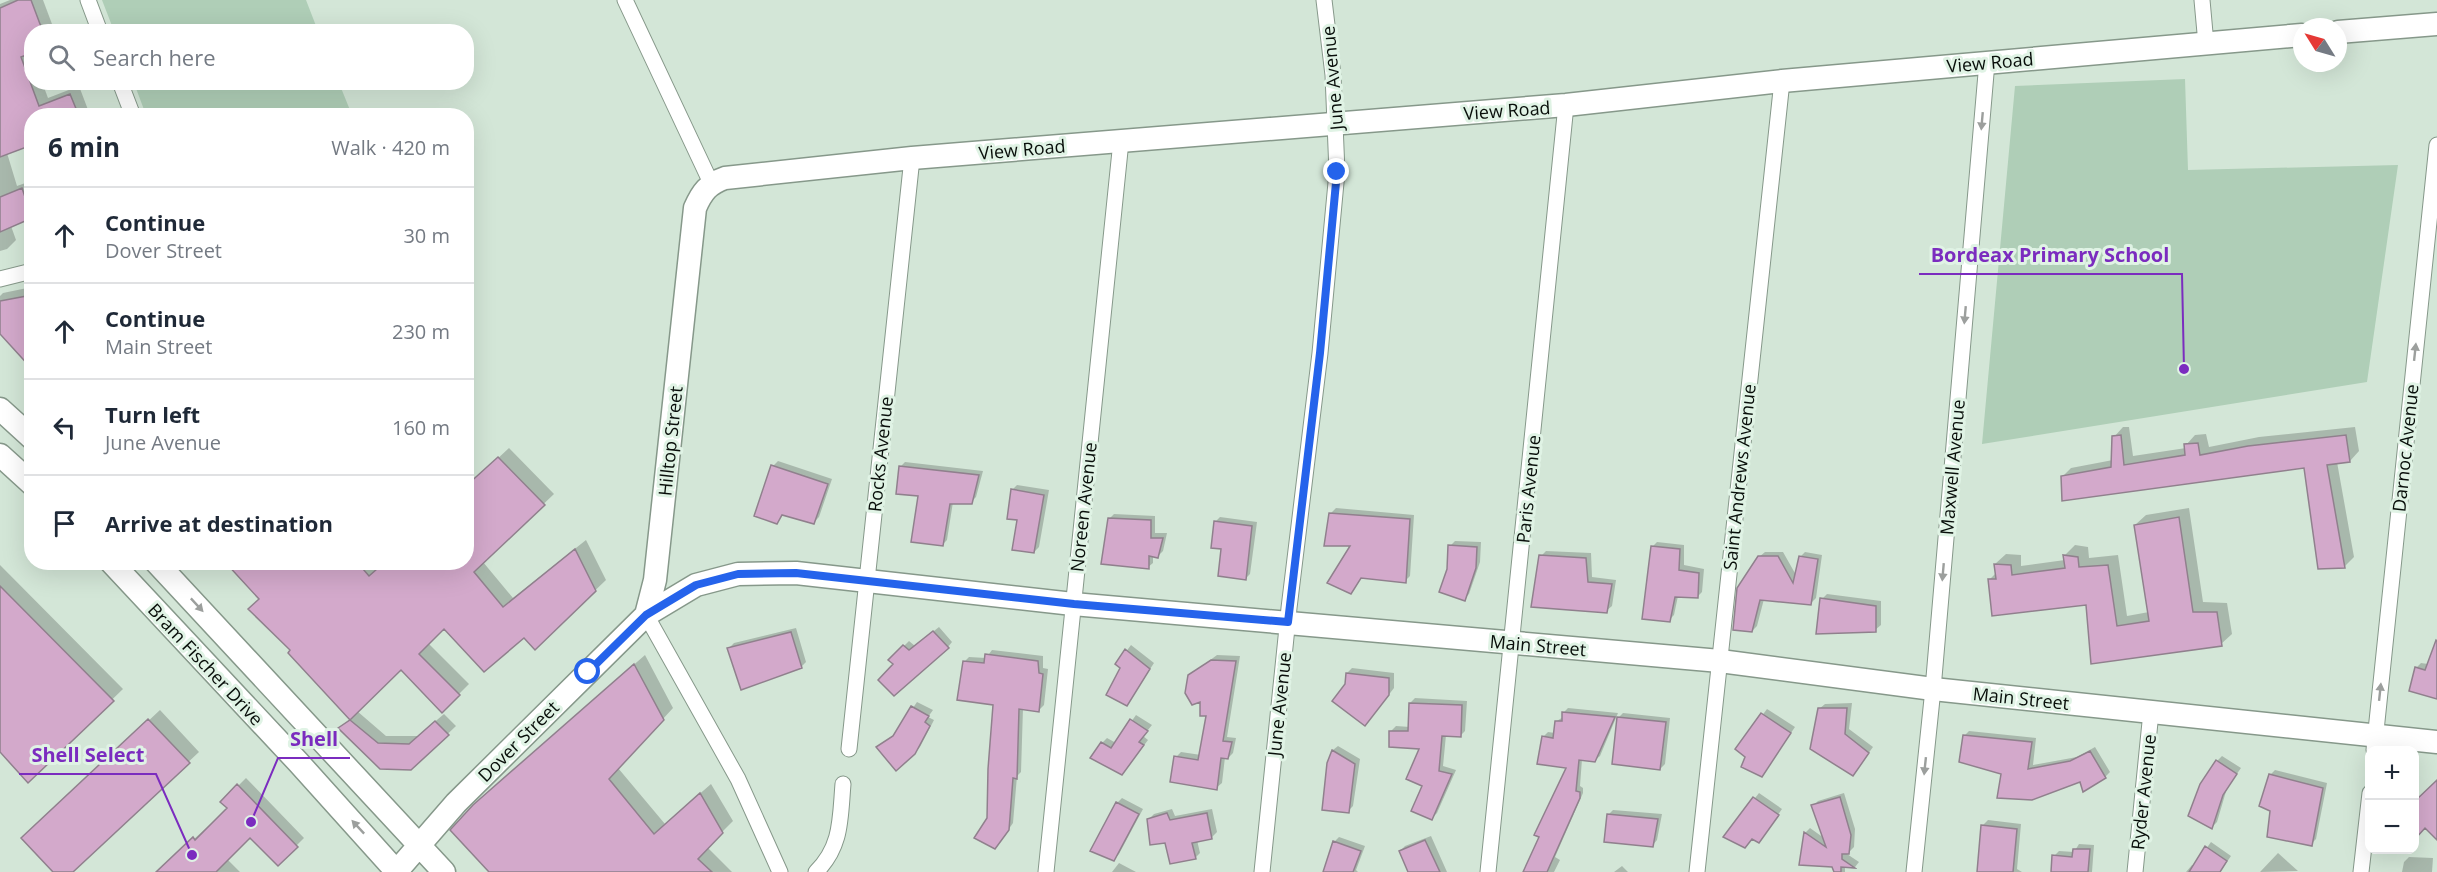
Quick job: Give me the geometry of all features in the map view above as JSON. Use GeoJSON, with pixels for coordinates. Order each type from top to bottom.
{"type":"FeatureCollection","features":[{"type":"Feature","properties":{"kind":"street"},"geometry":{"type":"LineString","coordinates":[[87,0],[97,24]]}},
{"type":"Feature","properties":{"kind":"street"},"geometry":{"type":"LineString","coordinates":[[625,0],[711,183]]}},
{"type":"Feature","properties":{"kind":"street","name":"June Avenue"},"geometry":{"type":"LineString","coordinates":[[1262,872],[1288,622],[1320,353],[1337,172],[1337,123],[1324,0]]}},
{"type":"Feature","properties":{"kind":"street"},"geometry":{"type":"LineString","coordinates":[[2202,0],[2206,44]]}},
{"type":"Feature","properties":{"kind":"street"},"geometry":{"type":"LineString","coordinates":[[2347,31],[2437,24]]}},
{"type":"Feature","properties":{"kind":"street","name":"View Road"},"geometry":{"type":"LineString","coordinates":[[711,183],[725,178],[912,158],[1566,105],[1782,81],[2293,36]]}},
{"type":"Feature","properties":{"kind":"street","name":"Maxwell Avenue"},"geometry":{"type":"LineString","coordinates":[[1914,872],[1934,689],[1987,62]]}},
{"type":"Feature","properties":{"kind":"street","name":"Saint Andrews Avenue"},"geometry":{"type":"LineString","coordinates":[[1697,872],[1782,81]]}},
{"type":"Feature","properties":{"kind":"street"},"geometry":{"type":"LineString","coordinates":[[123,90],[130,108]]}},
{"type":"Feature","properties":{"kind":"street","name":"Paris Avenue"},"geometry":{"type":"LineString","coordinates":[[1488,872],[1566,105]]}},
{"type":"Feature","properties":{"kind":"street","name":"Noreen Avenue"},"geometry":{"type":"LineString","coordinates":[[1046,872],[1121,141]]}},
{"type":"Feature","properties":{"kind":"street","name":"Darnoc Avenue"},"geometry":{"type":"LineString","coordinates":[[2375,744],[2437,145]]}},
{"type":"Feature","properties":{"kind":"street","name":"Rocks Avenue"},"geometry":{"type":"LineString","coordinates":[[849,749],[912,158]]}},
{"type":"Feature","properties":{"kind":"street","name":"Hilltop Street"},"geometry":{"type":"LineString","coordinates":[[646,615],[655,580],[695,208],[701,194],[711,183]]}},
{"type":"Feature","properties":{"kind":"street"},"geometry":{"type":"LineString","coordinates":[[0,279],[24,273]]}},
{"type":"Feature","properties":{"kind":"street"},"geometry":{"type":"LineString","coordinates":[[0,409],[24,431]]}},
{"type":"Feature","properties":{"kind":"street"},"geometry":{"type":"LineString","coordinates":[[0,455],[24,477]]}},
{"type":"Feature","properties":{"kind":"street","name":"Bram Fischer Drive"},"geometry":{"type":"LineString","coordinates":[[118,570],[360,829],[397,872]]}},
{"type":"Feature","properties":{"kind":"street","name":"Bram Fischer Drive"},"geometry":{"type":"LineString","coordinates":[[163,570],[444,872]]}},
{"type":"Feature","properties":{"kind":"street","name":"Main Street"},"geometry":{"type":"LineString","coordinates":[[646,615],[696,585],[738,574],[796,573],[1074,604],[1720,661],[1934,689],[2151,712],[2375,744],[2437,742]]}},
{"type":"Feature","properties":{"kind":"street"},"geometry":{"type":"LineString","coordinates":[[646,615],[738,779],[780,872]]}},
{"type":"Feature","properties":{"kind":"street","name":"Dover Street"},"geometry":{"type":"LineString","coordinates":[[397,872],[464,795],[646,615]]}},
{"type":"Feature","properties":{"kind":"street","name":"Ryder Avenue"},"geometry":{"type":"LineString","coordinates":[[2135,872],[2151,712]]}},
{"type":"Feature","properties":{"kind":"street"},"geometry":{"type":"LineString","coordinates":[[816,872],[830,857],[835,847],[843,784]]}},
{"type":"Feature","properties":{"kind":"street"},"geometry":{"type":"LineString","coordinates":[[2361,872],[2369,800]]}},
{"type":"Feature","properties":{"kind":"green space"},"geometry":{"type":"Polygon","coordinates":[[[102,0],[306,0],[315,24],[111,24],[102,0]]]}},
{"type":"Feature","properties":{"kind":"green space"},"geometry":{"type":"Polygon","coordinates":[[[2185,79],[2188,170],[2398,165],[2367,382],[1982,444],[2015,86],[2185,79]]]}},
{"type":"Feature","properties":{"kind":"green space"},"geometry":{"type":"Polygon","coordinates":[[[137,90],[342,90],[349,108],[143,108],[137,90]]]}},
{"type":"Feature","properties":{"kind":"building"},"geometry":{"type":"Polygon","coordinates":[[[18,0],[31,0],[40,24],[24,24],[24,56],[21,57],[24,65],[24,90],[33,90],[39,106],[70,94],[76,108],[24,108],[24,148],[0,157],[0,8],[18,0]]]}},
{"type":"Feature","properties":{"kind":"building"},"geometry":{"type":"Polygon","coordinates":[[[22,188],[24,194],[24,222],[0,232],[0,197],[22,188]]]}},
{"type":"Feature","properties":{"kind":"building"},"geometry":{"type":"Polygon","coordinates":[[[24,296],[24,360],[0,334],[0,301],[24,296]]]}},
{"type":"Feature","properties":{"kind":"building"},"geometry":{"type":"Polygon","coordinates":[[[2121,435],[2124,465],[2185,455],[2184,444],[2198,443],[2200,455],[2248,446],[2346,435],[2350,462],[2327,465],[2345,568],[2318,569],[2304,468],[2062,501],[2061,476],[2111,467],[2112,436],[2121,435]]]}},
{"type":"Feature","properties":{"kind":"building"},"geometry":{"type":"Polygon","coordinates":[[[498,457],[545,505],[474,572],[503,607],[575,549],[596,591],[535,650],[524,638],[484,672],[444,629],[419,654],[460,695],[442,713],[401,670],[350,720],[288,653],[290,650],[248,609],[259,599],[232,570],[364,570],[369,576],[376,570],[474,570],[474,479],[498,457]]]}},
{"type":"Feature","properties":{"kind":"building"},"geometry":{"type":"Polygon","coordinates":[[[771,465],[828,484],[814,524],[782,515],[777,524],[754,516],[771,465]]]}},
{"type":"Feature","properties":{"kind":"building"},"geometry":{"type":"Polygon","coordinates":[[[899,466],[979,475],[972,504],[950,504],[943,546],[911,542],[918,496],[896,494],[899,466]]]}},
{"type":"Feature","properties":{"kind":"building"},"geometry":{"type":"Polygon","coordinates":[[[1011,489],[1044,495],[1034,553],[1012,550],[1017,520],[1007,519],[1011,489]]]}},
{"type":"Feature","properties":{"kind":"building"},"geometry":{"type":"Polygon","coordinates":[[[1329,513],[1410,519],[1406,583],[1361,578],[1351,594],[1327,583],[1350,546],[1324,546],[1329,513]]]}},
{"type":"Feature","properties":{"kind":"building"},"geometry":{"type":"Polygon","coordinates":[[[2179,517],[2193,612],[2217,612],[2222,646],[2091,664],[2086,605],[1992,616],[1988,579],[1996,579],[1994,564],[2011,565],[2012,575],[2065,568],[2063,555],[2078,557],[2079,567],[2108,565],[2117,626],[2149,621],[2134,525],[2179,517]]]}},
{"type":"Feature","properties":{"kind":"building"},"geometry":{"type":"Polygon","coordinates":[[[1108,518],[1151,520],[1151,538],[1163,538],[1158,558],[1149,556],[1149,569],[1101,564],[1108,518]]]}},
{"type":"Feature","properties":{"kind":"building"},"geometry":{"type":"Polygon","coordinates":[[[1214,521],[1252,526],[1246,580],[1218,576],[1221,549],[1211,548],[1214,521]]]}},
{"type":"Feature","properties":{"kind":"building"},"geometry":{"type":"Polygon","coordinates":[[[1448,545],[1477,547],[1476,568],[1465,601],[1439,592],[1447,569],[1448,545]]]}},
{"type":"Feature","properties":{"kind":"building"},"geometry":{"type":"Polygon","coordinates":[[[1651,546],[1680,549],[1679,570],[1699,573],[1698,598],[1675,597],[1670,622],[1642,619],[1651,546]]]}},
{"type":"Feature","properties":{"kind":"building"},"geometry":{"type":"Polygon","coordinates":[[[1539,555],[1586,558],[1588,582],[1612,584],[1607,613],[1531,607],[1539,555]]]}},
{"type":"Feature","properties":{"kind":"building"},"geometry":{"type":"Polygon","coordinates":[[[1758,556],[1778,556],[1793,583],[1799,556],[1818,559],[1811,605],[1760,600],[1752,632],[1733,630],[1737,588],[1758,556]]]}},
{"type":"Feature","properties":{"kind":"building"},"geometry":{"type":"Polygon","coordinates":[[[0,586],[114,701],[28,783],[0,752],[0,586]]]}},
{"type":"Feature","properties":{"kind":"building"},"geometry":{"type":"Polygon","coordinates":[[[1820,598],[1876,606],[1876,632],[1816,634],[1820,598]]]}},
{"type":"Feature","properties":{"kind":"building"},"geometry":{"type":"Polygon","coordinates":[[[933,631],[949,648],[894,696],[878,680],[893,664],[888,660],[903,645],[909,650],[933,631]]]}},
{"type":"Feature","properties":{"kind":"building"},"geometry":{"type":"Polygon","coordinates":[[[791,632],[802,668],[741,690],[727,648],[791,632]]]}},
{"type":"Feature","properties":{"kind":"building"},"geometry":{"type":"Polygon","coordinates":[[[2436,640],[2437,699],[2409,691],[2415,667],[2425,670],[2436,640]]]}},
{"type":"Feature","properties":{"kind":"building"},"geometry":{"type":"Polygon","coordinates":[[[1125,649],[1150,669],[1127,706],[1106,695],[1120,668],[1115,664],[1125,649]]]}},
{"type":"Feature","properties":{"kind":"building"},"geometry":{"type":"Polygon","coordinates":[[[985,654],[1038,661],[1039,673],[1043,674],[1039,712],[1019,709],[1017,779],[1013,778],[1009,830],[995,849],[974,838],[987,818],[993,705],[957,700],[963,661],[984,663],[985,654]]]}},
{"type":"Feature","properties":{"kind":"building"},"geometry":{"type":"Polygon","coordinates":[[[1211,660],[1236,661],[1223,741],[1232,742],[1228,759],[1221,758],[1217,790],[1170,782],[1174,756],[1198,760],[1206,716],[1200,716],[1200,702],[1192,705],[1185,693],[1188,675],[1211,660]]]}},
{"type":"Feature","properties":{"kind":"building"},"geometry":{"type":"Polygon","coordinates":[[[634,664],[664,720],[609,779],[654,834],[700,793],[723,833],[698,859],[712,872],[489,872],[450,830],[473,805],[634,664]]]}},
{"type":"Feature","properties":{"kind":"building"},"geometry":{"type":"Polygon","coordinates":[[[1346,673],[1389,678],[1389,695],[1365,726],[1332,701],[1345,684],[1346,673]]]}},
{"type":"Feature","properties":{"kind":"building"},"geometry":{"type":"Polygon","coordinates":[[[1409,703],[1462,705],[1461,737],[1442,736],[1439,771],[1452,774],[1432,820],[1411,811],[1422,786],[1406,779],[1419,749],[1389,747],[1389,731],[1408,731],[1409,703]]]}},
{"type":"Feature","properties":{"kind":"building"},"geometry":{"type":"Polygon","coordinates":[[[911,706],[929,716],[925,722],[930,726],[915,754],[896,771],[876,747],[893,736],[911,706]]]}},
{"type":"Feature","properties":{"kind":"building"},"geometry":{"type":"Polygon","coordinates":[[[1818,708],[1847,708],[1845,734],[1869,753],[1853,776],[1810,749],[1818,708]]]}},
{"type":"Feature","properties":{"kind":"building"},"geometry":{"type":"Polygon","coordinates":[[[1562,712],[1615,717],[1595,762],[1579,760],[1576,791],[1580,792],[1580,798],[1547,872],[1523,872],[1539,837],[1534,835],[1566,768],[1537,764],[1542,736],[1553,738],[1555,721],[1562,721],[1562,712]]]}},
{"type":"Feature","properties":{"kind":"building"},"geometry":{"type":"Polygon","coordinates":[[[1761,713],[1791,733],[1762,777],[1741,767],[1745,757],[1735,749],[1761,713]]]}},
{"type":"Feature","properties":{"kind":"building"},"geometry":{"type":"Polygon","coordinates":[[[1617,717],[1666,722],[1660,770],[1612,764],[1617,717]]]}},
{"type":"Feature","properties":{"kind":"building"},"geometry":{"type":"Polygon","coordinates":[[[148,719],[190,763],[73,872],[53,872],[21,838],[148,719]]]}},
{"type":"Feature","properties":{"kind":"building"},"geometry":{"type":"Polygon","coordinates":[[[1130,719],[1148,731],[1139,742],[1144,745],[1122,775],[1090,758],[1101,742],[1111,748],[1130,719]]]}},
{"type":"Feature","properties":{"kind":"building"},"geometry":{"type":"Polygon","coordinates":[[[350,720],[378,743],[409,744],[435,721],[449,735],[411,770],[380,769],[338,728],[350,720]]]}},
{"type":"Feature","properties":{"kind":"building"},"geometry":{"type":"Polygon","coordinates":[[[1963,735],[2032,742],[2028,769],[2070,761],[2090,751],[2106,778],[2083,792],[2080,782],[2032,800],[1997,798],[2001,774],[1959,762],[1963,735]]]}},
{"type":"Feature","properties":{"kind":"building"},"geometry":{"type":"Polygon","coordinates":[[[1332,750],[1355,764],[1349,813],[1322,810],[1327,763],[1332,750]]]}},
{"type":"Feature","properties":{"kind":"building"},"geometry":{"type":"Polygon","coordinates":[[[2216,760],[2237,774],[2223,795],[2212,829],[2188,816],[2200,784],[2216,760]]]}},
{"type":"Feature","properties":{"kind":"building"},"geometry":{"type":"Polygon","coordinates":[[[2269,774],[2323,788],[2312,846],[2267,837],[2270,811],[2259,806],[2269,774]]]}},
{"type":"Feature","properties":{"kind":"building"},"geometry":{"type":"Polygon","coordinates":[[[2437,780],[2437,840],[2425,828],[2419,835],[2419,797],[2437,780]]]}},
{"type":"Feature","properties":{"kind":"building"},"geometry":{"type":"Polygon","coordinates":[[[237,784],[298,847],[278,866],[250,838],[216,872],[156,872],[193,837],[195,840],[227,808],[220,802],[237,784]]]}},
{"type":"Feature","properties":{"kind":"building"},"geometry":{"type":"Polygon","coordinates":[[[1753,797],[1779,815],[1759,843],[1752,839],[1745,848],[1723,837],[1753,797]]]}},
{"type":"Feature","properties":{"kind":"building"},"geometry":{"type":"Polygon","coordinates":[[[1840,797],[1851,835],[1849,854],[1842,854],[1842,859],[1855,868],[1841,867],[1841,872],[1834,872],[1832,867],[1799,865],[1804,832],[1826,847],[1811,805],[1840,797]]]}},
{"type":"Feature","properties":{"kind":"building"},"geometry":{"type":"Polygon","coordinates":[[[1116,802],[1139,814],[1114,861],[1090,851],[1116,802]]]}},
{"type":"Feature","properties":{"kind":"building"},"geometry":{"type":"Polygon","coordinates":[[[1167,813],[1170,820],[1207,813],[1212,839],[1192,843],[1196,859],[1170,864],[1165,843],[1150,845],[1147,819],[1167,813]]]}},
{"type":"Feature","properties":{"kind":"building"},"geometry":{"type":"Polygon","coordinates":[[[1607,814],[1658,819],[1653,847],[1604,842],[1607,814]]]}},
{"type":"Feature","properties":{"kind":"building"},"geometry":{"type":"Polygon","coordinates":[[[1981,825],[2017,829],[2013,872],[1977,872],[1981,825]]]}},
{"type":"Feature","properties":{"kind":"building"},"geometry":{"type":"Polygon","coordinates":[[[1425,840],[1440,872],[1408,872],[1399,851],[1425,840]]]}},
{"type":"Feature","properties":{"kind":"building"},"geometry":{"type":"Polygon","coordinates":[[[1333,841],[1361,851],[1353,872],[1323,872],[1333,841]]]}},
{"type":"Feature","properties":{"kind":"building"},"geometry":{"type":"Polygon","coordinates":[[[2205,846],[2227,861],[2220,872],[2189,872],[2205,846]]]}},
{"type":"Feature","properties":{"kind":"building"},"geometry":{"type":"Polygon","coordinates":[[[2073,849],[2090,849],[2088,872],[2051,872],[2052,855],[2072,857],[2073,849]]]}},
{"type":"Feature","properties":{"kind":"place","name":"Bordeax Primary School"},"geometry":{"type":"Point","coordinates":[2184,369]}},
{"type":"Feature","properties":{"kind":"place","name":"Shell"},"geometry":{"type":"Point","coordinates":[251,822]}},
{"type":"Feature","properties":{"kind":"place","name":"Shell Select"},"geometry":{"type":"Point","coordinates":[192,855]}},
{"type":"Feature","properties":{"kind":"route"},"geometry":{"type":"LineString","coordinates":[[588,672],[646,615],[696,585],[738,574],[796,573],[1074,604],[1288,622],[1320,353],[1337,172]]}}]}
